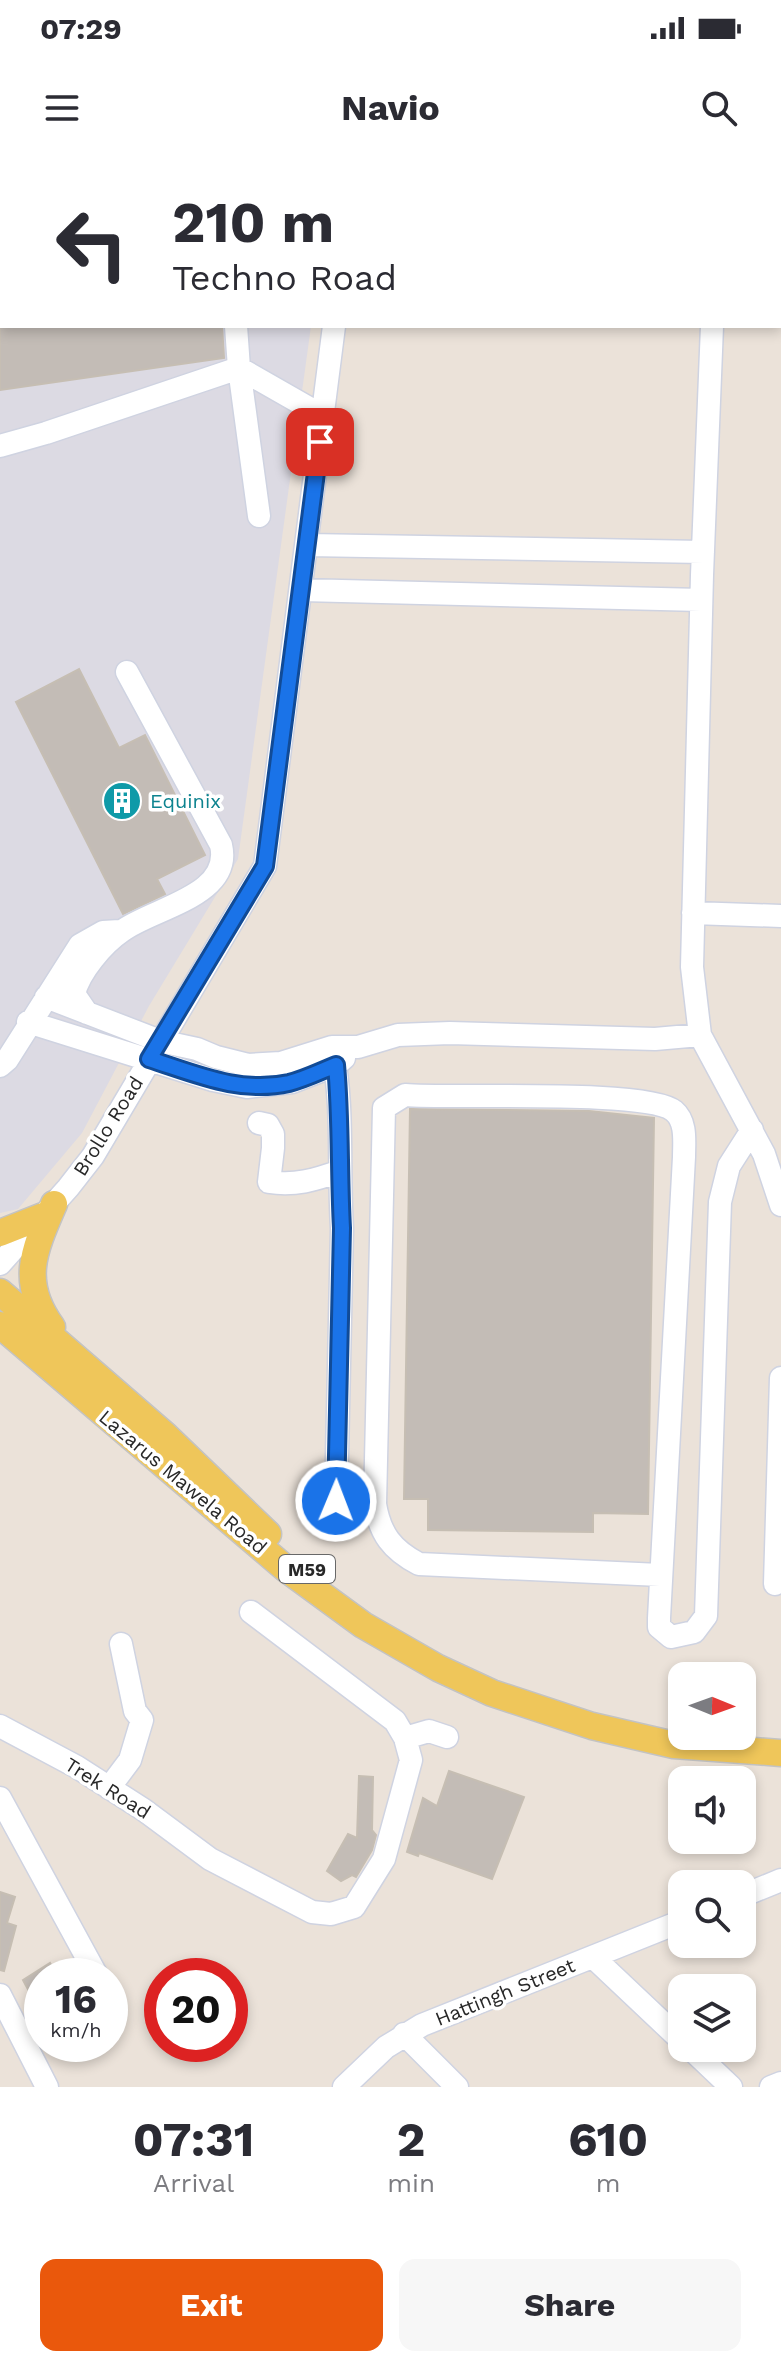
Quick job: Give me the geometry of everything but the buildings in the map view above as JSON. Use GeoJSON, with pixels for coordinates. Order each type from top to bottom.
{"type":"FeatureCollection","features":[{"type":"Feature","properties":{"kind":"main road"},"geometry":{"type":"LineString","coordinates":[[0,1233],[49,1210]]}},
{"type":"Feature","properties":{"kind":"main road"},"geometry":{"type":"LineString","coordinates":[[49,1210],[36,1250],[31,1280],[46,1318],[79,1360]]}},
{"type":"Feature","properties":{"kind":"main road","name":"Lazarus Mawela Road"},"geometry":{"type":"LineString","coordinates":[[0,1292],[165,1435],[282,1548],[364,1612],[414,1642],[501,1683],[581,1711],[668,1730]]}},
{"type":"Feature","properties":{"kind":"main road","name":"Lazarus Mawela Road"},"geometry":{"type":"LineString","coordinates":[[0,1325],[285,1568],[363,1625],[438,1668],[503,1697],[592,1726],[674,1745],[781,1753]]}},
{"type":"Feature","properties":{"kind":"main road"},"geometry":{"type":"LineString","coordinates":[[756,1738],[781,1739]]}},
{"type":"Feature","properties":{"kind":"street"},"geometry":{"type":"LineString","coordinates":[[236,328],[259,516]]}},
{"type":"Feature","properties":{"kind":"street","name":"Brollo Road"},"geometry":{"type":"LineString","coordinates":[[0,1264],[93,1156],[265,866],[334,328]]}},
{"type":"Feature","properties":{"kind":"street"},"geometry":{"type":"LineString","coordinates":[[712,328],[701,600],[692,967],[700,1035],[764,1154],[781,1205]]}},
{"type":"Feature","properties":{"kind":"street"},"geometry":{"type":"LineString","coordinates":[[0,446],[239,368],[323,416]]}},
{"type":"Feature","properties":{"kind":"street"},"geometry":{"type":"LineString","coordinates":[[308,545],[703,552]]}},
{"type":"Feature","properties":{"kind":"street"},"geometry":{"type":"LineString","coordinates":[[302,590],[701,600]]}},
{"type":"Feature","properties":{"kind":"street"},"geometry":{"type":"LineString","coordinates":[[87,1013],[74,994],[77,981],[89,964],[122,931],[202,890],[219,874],[224,857],[221,845],[127,672]]}},
{"type":"Feature","properties":{"kind":"street"},"geometry":{"type":"LineString","coordinates":[[693,913],[781,916]]}},
{"type":"Feature","properties":{"kind":"street"},"geometry":{"type":"LineString","coordinates":[[0,1066],[7,1060],[28,1022],[80,945],[103,932],[122,931]]}},
{"type":"Feature","properties":{"kind":"street"},"geometry":{"type":"LineString","coordinates":[[46,997],[87,1013],[154,1050]]}},
{"type":"Feature","properties":{"kind":"street"},"geometry":{"type":"LineString","coordinates":[[28,1022],[154,1050],[197,1049],[248,1065],[334,1056],[398,1035],[426,1033],[655,1039],[700,1035]]}},
{"type":"Feature","properties":{"kind":"street"},"geometry":{"type":"LineString","coordinates":[[334,1056],[341,1113],[342,1228],[336,1501]]}},
{"type":"Feature","properties":{"kind":"street"},"geometry":{"type":"LineString","coordinates":[[660,1575],[419,1564],[392,1546],[380,1528],[375,1504],[384,1108],[405,1095],[605,1098],[659,1103],[678,1115],[685,1134],[659,1627],[671,1637],[694,1632],[704,1621],[708,1599],[720,1202],[729,1166],[752,1130]]}},
{"type":"Feature","properties":{"kind":"street"},"geometry":{"type":"LineString","coordinates":[[259,1123],[268,1125],[273,1134],[270,1174],[340,1161]]}},
{"type":"Feature","properties":{"kind":"street"},"geometry":{"type":"LineString","coordinates":[[779,1589],[781,1378]]}},
{"type":"Feature","properties":{"kind":"street"},"geometry":{"type":"LineString","coordinates":[[251,1612],[395,1721],[405,1738],[429,1731],[447,1737]]}},
{"type":"Feature","properties":{"kind":"street"},"geometry":{"type":"LineString","coordinates":[[109,1788],[130,1760],[142,1720],[135,1711],[121,1644]]}},
{"type":"Feature","properties":{"kind":"street","name":"Trek Road"},"geometry":{"type":"LineString","coordinates":[[0,1726],[77,1767],[210,1859],[312,1912],[331,1914],[354,1907],[384,1859],[411,1760],[405,1738]]}},
{"type":"Feature","properties":{"kind":"street"},"geometry":{"type":"LineString","coordinates":[[0,1798],[87,1958]]}},
{"type":"Feature","properties":{"kind":"street"},"geometry":{"type":"LineString","coordinates":[[756,1890],[781,1880]]}},
{"type":"Feature","properties":{"kind":"street","name":"Hattingh Street"},"geometry":{"type":"LineString","coordinates":[[344,2087],[404,2034],[668,1927]]}},
{"type":"Feature","properties":{"kind":"street"},"geometry":{"type":"LineString","coordinates":[[593,1957],[668,2028]]}},
{"type":"Feature","properties":{"kind":"street"},"geometry":{"type":"LineString","coordinates":[[0,1995],[47,2087]]}},
{"type":"Feature","properties":{"kind":"street"},"geometry":{"type":"LineString","coordinates":[[404,2034],[457,2087]]}},
{"type":"Feature","properties":{"kind":"street"},"geometry":{"type":"LineString","coordinates":[[705,2062],[731,2087]]}},
{"type":"Feature","properties":{"kind":"street"},"geometry":{"type":"LineString","coordinates":[[771,2087],[781,2083]]}},
{"type":"Feature","properties":{"kind":"shaded area"},"geometry":{"type":"Polygon","coordinates":[[[0,328],[311,328],[238,859],[149,1006],[82,1133],[18,1209],[0,1213],[0,328]]]}},
{"type":"Feature","properties":{"kind":"place","name":"Equinix"},"geometry":{"type":"Point","coordinates":[122,801]}},
{"type":"Feature","properties":{"kind":"route"},"geometry":{"type":"LineString","coordinates":[[320,442],[265,866],[149,1059],[213,1080],[247,1087],[292,1082],[336,1065],[341,1113],[339,1202],[342,1228],[336,1501]]}}]}
